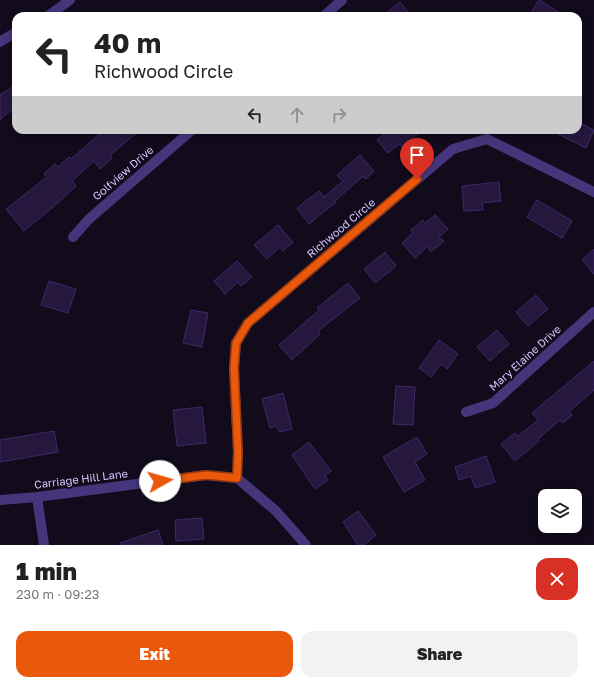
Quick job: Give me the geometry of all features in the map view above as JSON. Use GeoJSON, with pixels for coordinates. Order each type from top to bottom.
{"type":"FeatureCollection","features":[{"type":"Feature","properties":{"kind":"street"},"geometry":{"type":"LineString","coordinates":[[54,12],[70,0]]}},
{"type":"Feature","properties":{"kind":"street"},"geometry":{"type":"LineString","coordinates":[[328,12],[342,0]]}},
{"type":"Feature","properties":{"kind":"street"},"geometry":{"type":"LineString","coordinates":[[0,42],[12,34]]}},
{"type":"Feature","properties":{"kind":"street","name":"Golfview Drive"},"geometry":{"type":"LineString","coordinates":[[73,237],[89,219],[187,134]]}},
{"type":"Feature","properties":{"kind":"street","name":"Richwood Circle"},"geometry":{"type":"LineString","coordinates":[[237,478],[238,452],[234,368],[236,343],[248,323],[453,149],[487,139],[594,192]]}},
{"type":"Feature","properties":{"kind":"street","name":"Mary Elaine Drive"},"geometry":{"type":"LineString","coordinates":[[466,412],[493,403],[594,312]]}},
{"type":"Feature","properties":{"kind":"street","name":"Carriage Hill Lane"},"geometry":{"type":"LineString","coordinates":[[0,500],[37,497],[206,475],[237,478]]}},
{"type":"Feature","properties":{"kind":"street"},"geometry":{"type":"LineString","coordinates":[[237,478],[276,511],[306,545]]}},
{"type":"Feature","properties":{"kind":"street"},"geometry":{"type":"LineString","coordinates":[[37,497],[44,545]]}},
{"type":"Feature","properties":{"kind":"building"},"geometry":{"type":"Polygon","coordinates":[[[539,0],[558,12],[532,12],[539,0]]]}},
{"type":"Feature","properties":{"kind":"building"},"geometry":{"type":"Polygon","coordinates":[[[400,2],[408,12],[387,12],[400,2]]]}},
{"type":"Feature","properties":{"kind":"building"},"geometry":{"type":"Polygon","coordinates":[[[12,87],[12,110],[0,120],[0,95],[12,87]]]}},
{"type":"Feature","properties":{"kind":"building"},"geometry":{"type":"Polygon","coordinates":[[[582,124],[594,130],[586,148],[558,134],[582,134],[582,124]]]}},
{"type":"Feature","properties":{"kind":"building"},"geometry":{"type":"Polygon","coordinates":[[[99,134],[135,134],[110,155],[112,158],[100,169],[94,161],[72,181],[76,186],[24,231],[6,209],[47,177],[44,174],[55,164],[58,167],[69,157],[71,159],[99,134]]]}},
{"type":"Feature","properties":{"kind":"building"},"geometry":{"type":"Polygon","coordinates":[[[384,134],[417,134],[402,147],[399,144],[388,153],[377,140],[384,134]]]}},
{"type":"Feature","properties":{"kind":"building"},"geometry":{"type":"Polygon","coordinates":[[[360,155],[374,171],[366,179],[363,176],[335,201],[336,202],[309,224],[297,208],[319,191],[324,197],[343,181],[337,175],[360,155]]]}},
{"type":"Feature","properties":{"kind":"building"},"geometry":{"type":"Polygon","coordinates":[[[499,182],[501,201],[482,203],[483,210],[464,211],[462,186],[499,182]]]}},
{"type":"Feature","properties":{"kind":"building"},"geometry":{"type":"Polygon","coordinates":[[[537,200],[572,221],[562,238],[527,217],[537,200]]]}},
{"type":"Feature","properties":{"kind":"building"},"geometry":{"type":"Polygon","coordinates":[[[435,215],[448,229],[439,237],[444,241],[431,252],[427,247],[415,258],[402,243],[413,233],[411,230],[423,220],[425,223],[435,215]]]}},
{"type":"Feature","properties":{"kind":"building"},"geometry":{"type":"Polygon","coordinates":[[[278,225],[293,242],[283,251],[280,247],[267,259],[254,245],[278,225]]]}},
{"type":"Feature","properties":{"kind":"building"},"geometry":{"type":"Polygon","coordinates":[[[594,249],[594,274],[582,260],[594,249]]]}},
{"type":"Feature","properties":{"kind":"building"},"geometry":{"type":"Polygon","coordinates":[[[385,252],[396,266],[375,283],[364,269],[385,252]]]}},
{"type":"Feature","properties":{"kind":"building"},"geometry":{"type":"Polygon","coordinates":[[[237,261],[252,277],[241,286],[238,282],[225,294],[214,281],[237,261]]]}},
{"type":"Feature","properties":{"kind":"building"},"geometry":{"type":"Polygon","coordinates":[[[49,281],[76,289],[68,313],[41,305],[49,281]]]}},
{"type":"Feature","properties":{"kind":"building"},"geometry":{"type":"Polygon","coordinates":[[[348,283],[360,298],[318,331],[320,334],[292,360],[279,345],[319,310],[317,308],[348,283]]]}},
{"type":"Feature","properties":{"kind":"building"},"geometry":{"type":"Polygon","coordinates":[[[536,295],[548,309],[528,326],[516,312],[536,295]]]}},
{"type":"Feature","properties":{"kind":"building"},"geometry":{"type":"Polygon","coordinates":[[[191,310],[208,313],[202,347],[183,343],[191,310]]]}},
{"type":"Feature","properties":{"kind":"building"},"geometry":{"type":"Polygon","coordinates":[[[497,330],[509,344],[490,361],[477,347],[497,330]]]}},
{"type":"Feature","properties":{"kind":"building"},"geometry":{"type":"Polygon","coordinates":[[[439,340],[458,354],[447,369],[441,364],[431,377],[419,368],[439,340]]]}},
{"type":"Feature","properties":{"kind":"building"},"geometry":{"type":"Polygon","coordinates":[[[594,361],[594,390],[569,412],[572,415],[563,423],[560,420],[538,439],[539,441],[515,461],[501,444],[515,433],[518,436],[538,420],[532,413],[594,361]]]}},
{"type":"Feature","properties":{"kind":"building"},"geometry":{"type":"Polygon","coordinates":[[[396,386],[415,387],[413,425],[393,424],[396,386]]]}},
{"type":"Feature","properties":{"kind":"building"},"geometry":{"type":"Polygon","coordinates":[[[283,393],[292,429],[279,432],[277,426],[270,428],[262,399],[283,393]]]}},
{"type":"Feature","properties":{"kind":"building"},"geometry":{"type":"Polygon","coordinates":[[[202,407],[206,443],[177,446],[173,410],[202,407]]]}},
{"type":"Feature","properties":{"kind":"building"},"geometry":{"type":"Polygon","coordinates":[[[54,431],[58,452],[0,462],[0,440],[54,431]]]}},
{"type":"Feature","properties":{"kind":"building"},"geometry":{"type":"Polygon","coordinates":[[[417,437],[427,454],[415,462],[425,480],[404,492],[383,457],[417,437]]]}},
{"type":"Feature","properties":{"kind":"building"},"geometry":{"type":"Polygon","coordinates":[[[309,442],[331,471],[325,476],[328,480],[315,489],[292,455],[309,442]]]}},
{"type":"Feature","properties":{"kind":"building"},"geometry":{"type":"Polygon","coordinates":[[[486,456],[495,482],[475,488],[471,476],[459,480],[455,467],[486,456]]]}},
{"type":"Feature","properties":{"kind":"building"},"geometry":{"type":"Polygon","coordinates":[[[358,511],[376,535],[364,545],[358,545],[343,522],[358,511]]]}},
{"type":"Feature","properties":{"kind":"building"},"geometry":{"type":"Polygon","coordinates":[[[202,518],[204,539],[176,541],[175,520],[202,518]]]}},
{"type":"Feature","properties":{"kind":"building"},"geometry":{"type":"Polygon","coordinates":[[[158,530],[163,545],[120,545],[120,543],[158,530]]]}},
{"type":"Feature","properties":{"kind":"route"},"geometry":{"type":"LineString","coordinates":[[160,481],[206,475],[237,478],[238,452],[234,368],[236,343],[248,323],[417,179]]}}]}
